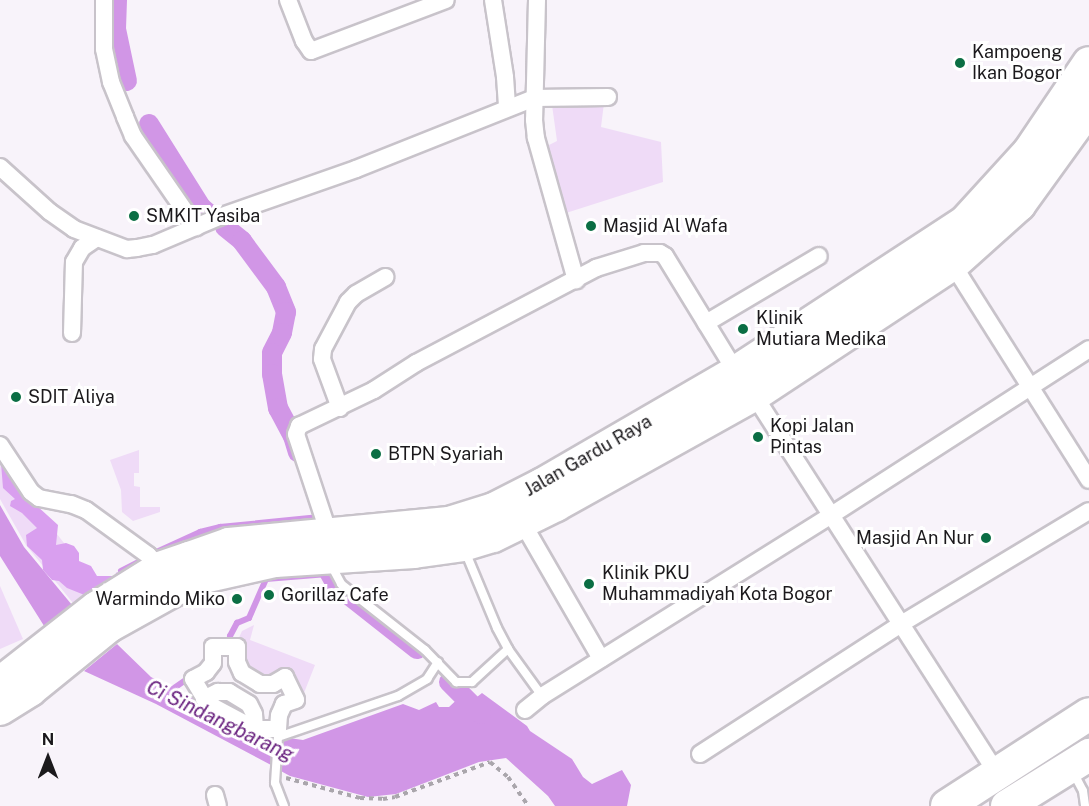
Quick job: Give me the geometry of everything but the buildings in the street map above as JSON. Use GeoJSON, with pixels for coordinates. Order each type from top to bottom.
{"type":"FeatureCollection","features":[{"type":"Feature","properties":{"kind":"highway","name":"Jalan Gardu Raya"},"geometry":{"type":"LineString","coordinates":[[945,253],[964,222],[1000,186],[1029,152],[1089,63]]}},
{"type":"Feature","properties":{"kind":"highway","name":"Jalan Gardu Raya"},"geometry":{"type":"LineString","coordinates":[[0,683],[54,657],[160,568],[229,544],[322,546],[414,552],[463,545],[493,536],[522,522],[550,495],[745,384],[1019,205],[1089,108]]}},
{"type":"Feature","properties":{"kind":"highway","name":"Jalan Gardu Raya"},"geometry":{"type":"LineString","coordinates":[[103,617],[204,577],[322,546],[449,523],[550,495]]}},
{"type":"Feature","properties":{"kind":"highway"},"geometry":{"type":"LineString","coordinates":[[0,709],[54,657]]}},
{"type":"Feature","properties":{"kind":"highway"},"geometry":{"type":"LineString","coordinates":[[947,806],[1089,714]]}},
{"type":"Feature","properties":{"kind":"highway"},"geometry":{"type":"LineString","coordinates":[[1007,806],[1080,761]]}},
{"type":"Feature","properties":{"kind":"street"},"geometry":{"type":"LineString","coordinates":[[104,0],[104,49],[111,82],[124,117],[133,136],[196,227]]}},
{"type":"Feature","properties":{"kind":"street"},"geometry":{"type":"LineString","coordinates":[[288,0],[304,41],[311,51],[446,0]]}},
{"type":"Feature","properties":{"kind":"street"},"geometry":{"type":"LineString","coordinates":[[493,0],[506,77],[507,108]]}},
{"type":"Feature","properties":{"kind":"street"},"geometry":{"type":"LineString","coordinates":[[537,0],[534,98],[536,138],[576,280]]}},
{"type":"Feature","properties":{"kind":"street"},"geometry":{"type":"LineString","coordinates":[[0,167],[50,212],[74,229],[127,249],[137,248],[153,245],[356,169],[534,98],[608,97]]}},
{"type":"Feature","properties":{"kind":"street"},"geometry":{"type":"LineString","coordinates":[[72,333],[75,262],[82,248],[97,238]]}},
{"type":"Feature","properties":{"kind":"street"},"geometry":{"type":"LineString","coordinates":[[322,546],[296,429],[374,390],[416,363],[596,268],[633,255],[660,253],[669,261],[745,384],[997,774]]}},
{"type":"Feature","properties":{"kind":"street"},"geometry":{"type":"LineString","coordinates":[[945,253],[1089,480]]}},
{"type":"Feature","properties":{"kind":"street"},"geometry":{"type":"LineString","coordinates":[[706,323],[819,256]]}},
{"type":"Feature","properties":{"kind":"street"},"geometry":{"type":"LineString","coordinates":[[340,408],[322,359],[323,349],[348,302],[356,294],[385,278]]}},
{"type":"Feature","properties":{"kind":"street"},"geometry":{"type":"LineString","coordinates":[[525,710],[542,696],[830,516],[1089,349]]}},
{"type":"Feature","properties":{"kind":"street"},"geometry":{"type":"LineString","coordinates":[[0,445],[30,492],[39,498],[71,504],[86,510],[148,555],[160,568]]}},
{"type":"Feature","properties":{"kind":"street"},"geometry":{"type":"LineString","coordinates":[[700,754],[901,624],[1089,511]]}},
{"type":"Feature","properties":{"kind":"street"},"geometry":{"type":"LineString","coordinates":[[522,522],[601,659]]}},
{"type":"Feature","properties":{"kind":"street"},"geometry":{"type":"LineString","coordinates":[[213,647],[237,647],[237,662],[242,673],[260,684],[273,684],[285,677],[296,700],[284,704],[279,715],[279,735],[255,729],[208,704],[204,699],[193,679],[206,672],[213,663],[213,647]]}},
{"type":"Feature","properties":{"kind":"street"},"geometry":{"type":"LineString","coordinates":[[204,699],[224,691],[249,704],[253,709],[255,729]]}},
{"type":"Feature","properties":{"kind":"lane"},"geometry":{"type":"LineString","coordinates":[[463,545],[486,604],[508,649],[542,696]]}},
{"type":"Feature","properties":{"kind":"lane"},"geometry":{"type":"LineString","coordinates":[[322,546],[332,572],[341,584],[438,662],[456,682],[466,684],[482,674],[508,649]]}},
{"type":"Feature","properties":{"kind":"lane"},"geometry":{"type":"LineString","coordinates":[[284,806],[275,774],[279,735],[297,732],[398,696],[427,679],[438,662]]}},
{"type":"Feature","properties":{"kind":"lane"},"geometry":{"type":"LineString","coordinates":[[1080,761],[1085,806]]}},
{"type":"Feature","properties":{"kind":"path"},"geometry":{"type":"LineString","coordinates":[[275,774],[360,798],[383,799],[395,797],[490,762],[508,777],[528,806]]}},
{"type":"Feature","properties":{"kind":"shaded area"},"geometry":{"type":"Polygon","coordinates":[[[604,103],[601,127],[661,142],[663,182],[566,213],[543,148],[557,141],[552,105],[604,103]]]}},
{"type":"Feature","properties":{"kind":"shaded area"},"geometry":{"type":"Polygon","coordinates":[[[139,450],[139,473],[134,473],[134,486],[140,487],[140,507],[160,507],[160,512],[133,521],[122,512],[121,490],[110,460],[139,450]]]}},
{"type":"Feature","properties":{"kind":"shaded area"},"geometry":{"type":"Polygon","coordinates":[[[0,451],[38,510],[90,576],[117,578],[77,608],[26,545],[0,499],[0,451]]]}},
{"type":"Feature","properties":{"kind":"shaded area"},"geometry":{"type":"Polygon","coordinates":[[[0,451],[36,505],[58,525],[56,545],[66,543],[74,546],[79,553],[79,561],[91,566],[97,576],[114,576],[117,572],[122,576],[87,596],[67,588],[59,581],[52,580],[43,570],[42,560],[27,546],[26,535],[37,528],[22,513],[10,506],[11,501],[15,499],[3,488],[0,451]]]}},
{"type":"Feature","properties":{"kind":"shaded area"},"geometry":{"type":"Polygon","coordinates":[[[0,586],[23,639],[0,649],[0,586]]]}},
{"type":"Feature","properties":{"kind":"shaded area"},"geometry":{"type":"Polygon","coordinates":[[[254,625],[250,640],[315,665],[302,698],[305,706],[279,714],[296,700],[285,677],[272,683],[242,673],[237,642],[242,631],[254,625]]]}},
{"type":"Feature","properties":{"kind":"water"},"geometry":{"type":"Polygon","coordinates":[[[0,505],[24,547],[72,605],[46,629],[0,556],[0,505]]]}},
{"type":"Feature","properties":{"kind":"water","name":"Ci Sindangbarang"},"geometry":{"type":"Polygon","coordinates":[[[117,644],[151,677],[275,741],[271,765],[156,704],[84,671],[117,644]]]}},
{"type":"Feature","properties":{"kind":"water"},"geometry":{"type":"Polygon","coordinates":[[[482,693],[527,726],[530,731],[572,759],[583,777],[592,784],[622,770],[631,785],[627,806],[555,806],[548,796],[506,758],[479,762],[396,794],[368,797],[290,776],[279,770],[282,737],[303,740],[403,704],[419,710],[436,702],[439,707],[449,707],[463,694],[477,697],[482,693]]]}},
{"type":"Feature","properties":{"kind":"waterway"},"geometry":{"type":"LineString","coordinates":[[117,0],[116,29],[127,81]]}},
{"type":"Feature","properties":{"kind":"waterway"},"geometry":{"type":"LineString","coordinates":[[149,124],[201,207],[208,213]]}},
{"type":"Feature","properties":{"kind":"waterway"},"geometry":{"type":"LineString","coordinates":[[225,227],[242,241],[276,287],[286,312],[282,333],[272,353],[272,374],[278,408],[293,436],[298,452]]}},
{"type":"Feature","properties":{"kind":"waterway"},"geometry":{"type":"LineString","coordinates":[[152,554],[200,532],[220,527],[320,517]]}},
{"type":"Feature","properties":{"kind":"waterway"},"geometry":{"type":"LineString","coordinates":[[324,547],[324,563],[337,586],[417,649]]}},
{"type":"Feature","properties":{"kind":"waterway"},"geometry":{"type":"LineString","coordinates":[[121,571],[146,558]]}},
{"type":"Feature","properties":{"kind":"waterway"},"geometry":{"type":"LineString","coordinates":[[225,643],[230,643],[230,636],[237,623],[249,618],[266,579],[328,574]]}},
{"type":"Feature","properties":{"kind":"waterway","name":"Ci Sindangbarang"},"geometry":{"type":"LineString","coordinates":[[167,693],[191,676]]}},
{"type":"Feature","properties":{"kind":"waterway"},"geometry":{"type":"LineString","coordinates":[[449,682],[481,714]]}},
{"type":"Feature","properties":{"kind":"place","name":"Kampoeng Ikan Bogor"},"geometry":{"type":"Point","coordinates":[960,63]}},
{"type":"Feature","properties":{"kind":"place","name":"SMKIT Yasiba"},"geometry":{"type":"Point","coordinates":[134,216]}},
{"type":"Feature","properties":{"kind":"place","name":"Masjid Al Wafa"},"geometry":{"type":"Point","coordinates":[591,226]}},
{"type":"Feature","properties":{"kind":"place","name":"Klinik Mutiara Medika"},"geometry":{"type":"Point","coordinates":[743,329]}},
{"type":"Feature","properties":{"kind":"place","name":"SDIT Aliya"},"geometry":{"type":"Point","coordinates":[16,397]}},
{"type":"Feature","properties":{"kind":"place","name":"Kopi Jalan Pintas"},"geometry":{"type":"Point","coordinates":[758,437]}},
{"type":"Feature","properties":{"kind":"place","name":"BTPN Syariah"},"geometry":{"type":"Point","coordinates":[376,454]}},
{"type":"Feature","properties":{"kind":"place","name":"Masjid An Nur"},"geometry":{"type":"Point","coordinates":[986,538]}},
{"type":"Feature","properties":{"kind":"place","name":"Klinik PKU Muhammadiyah Kota Bogor"},"geometry":{"type":"Point","coordinates":[589,584]}},
{"type":"Feature","properties":{"kind":"place","name":"Gorillaz Cafe"},"geometry":{"type":"Point","coordinates":[269,595]}},
{"type":"Feature","properties":{"kind":"place","name":"Warmindo Miko"},"geometry":{"type":"Point","coordinates":[237,599]}}]}
